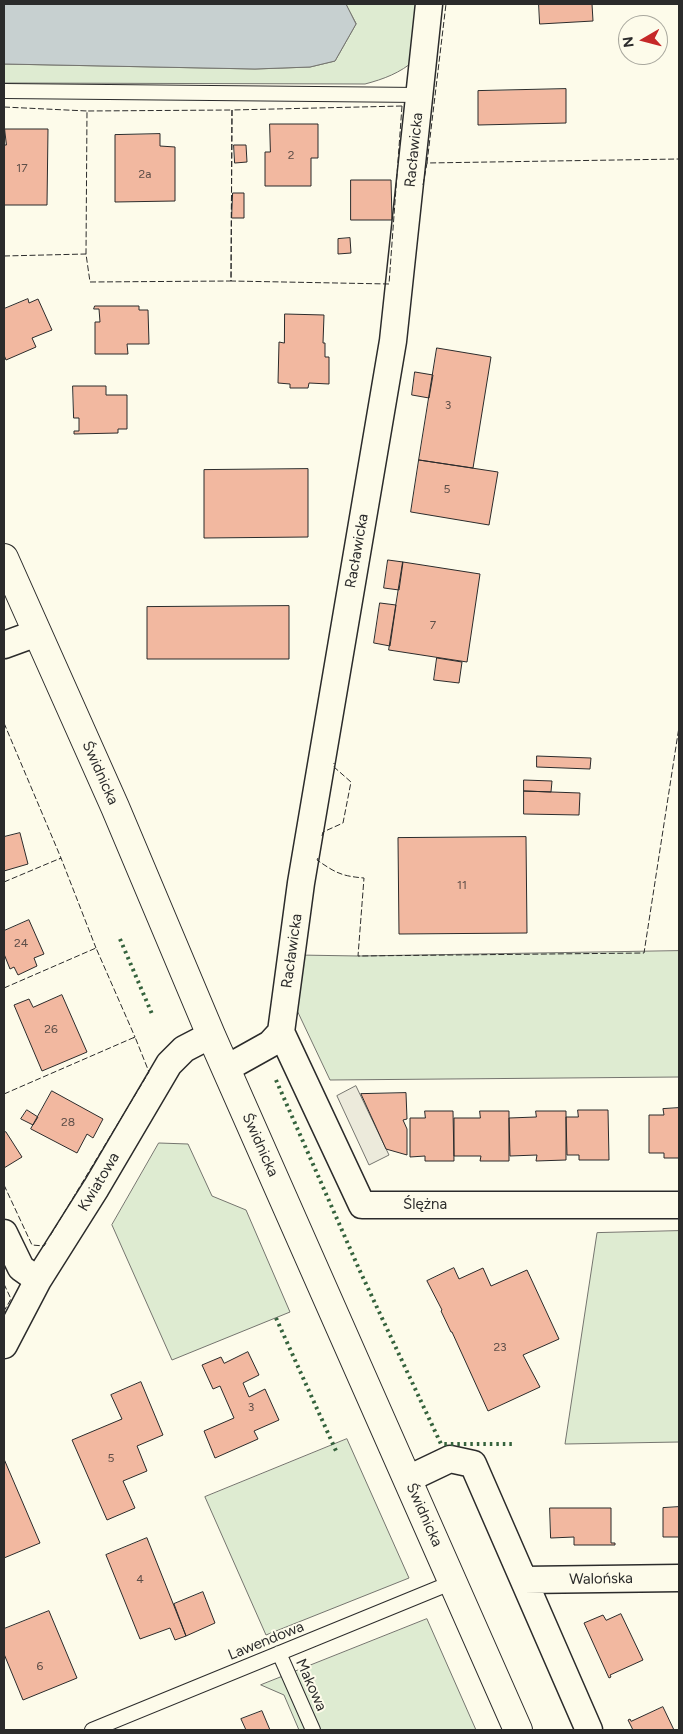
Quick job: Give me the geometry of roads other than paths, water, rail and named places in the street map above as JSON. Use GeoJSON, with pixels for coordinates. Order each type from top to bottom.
{"type":"FeatureCollection","features":[{"type":"Feature","properties":{"kind":"street","name":"Racławicka"},"geometry":{"type":"LineString","coordinates":[[281,1032],[301,883],[393,341],[429,4]]}},
{"type":"Feature","properties":{"kind":"street","name":"Świdnicka"},"geometry":{"type":"LineString","coordinates":[[4,558],[115,807],[211,1035],[518,1730]]}},
{"type":"Feature","properties":{"kind":"street"},"geometry":{"type":"LineString","coordinates":[[4,645],[37,633]]}},
{"type":"Feature","properties":{"kind":"street"},"geometry":{"type":"LineString","coordinates":[[227,1068],[270,1044],[281,1032]]}},
{"type":"Feature","properties":{"kind":"street","name":"Ślężna"},"geometry":{"type":"LineString","coordinates":[[281,1032],[362,1205],[679,1205]]}},
{"type":"Feature","properties":{"kind":"street","name":"Kwiatowa"},"geometry":{"type":"LineString","coordinates":[[4,1344],[38,1280],[96,1188],[170,1064],[184,1049],[211,1035]]}},
{"type":"Feature","properties":{"kind":"street"},"geometry":{"type":"LineString","coordinates":[[4,1233],[21,1268],[38,1280]]}},
{"type":"Feature","properties":{"kind":"street"},"geometry":{"type":"LineString","coordinates":[[408,1479],[450,1459],[473,1464],[589,1730]]}},
{"type":"Feature","properties":{"kind":"street","name":"Walońska"},"geometry":{"type":"LineString","coordinates":[[524,1580],[679,1578]]}},
{"type":"Feature","properties":{"kind":"lane"},"geometry":{"type":"LineString","coordinates":[[4,90],[420,95]]}},
{"type":"Feature","properties":{"kind":"lane","name":"Lawendowa"},"geometry":{"type":"LineString","coordinates":[[92,1730],[453,1582]]}},
{"type":"Feature","properties":{"kind":"lane","name":"Makowa"},"geometry":{"type":"LineString","coordinates":[[279,1654],[313,1730]]}}]}
